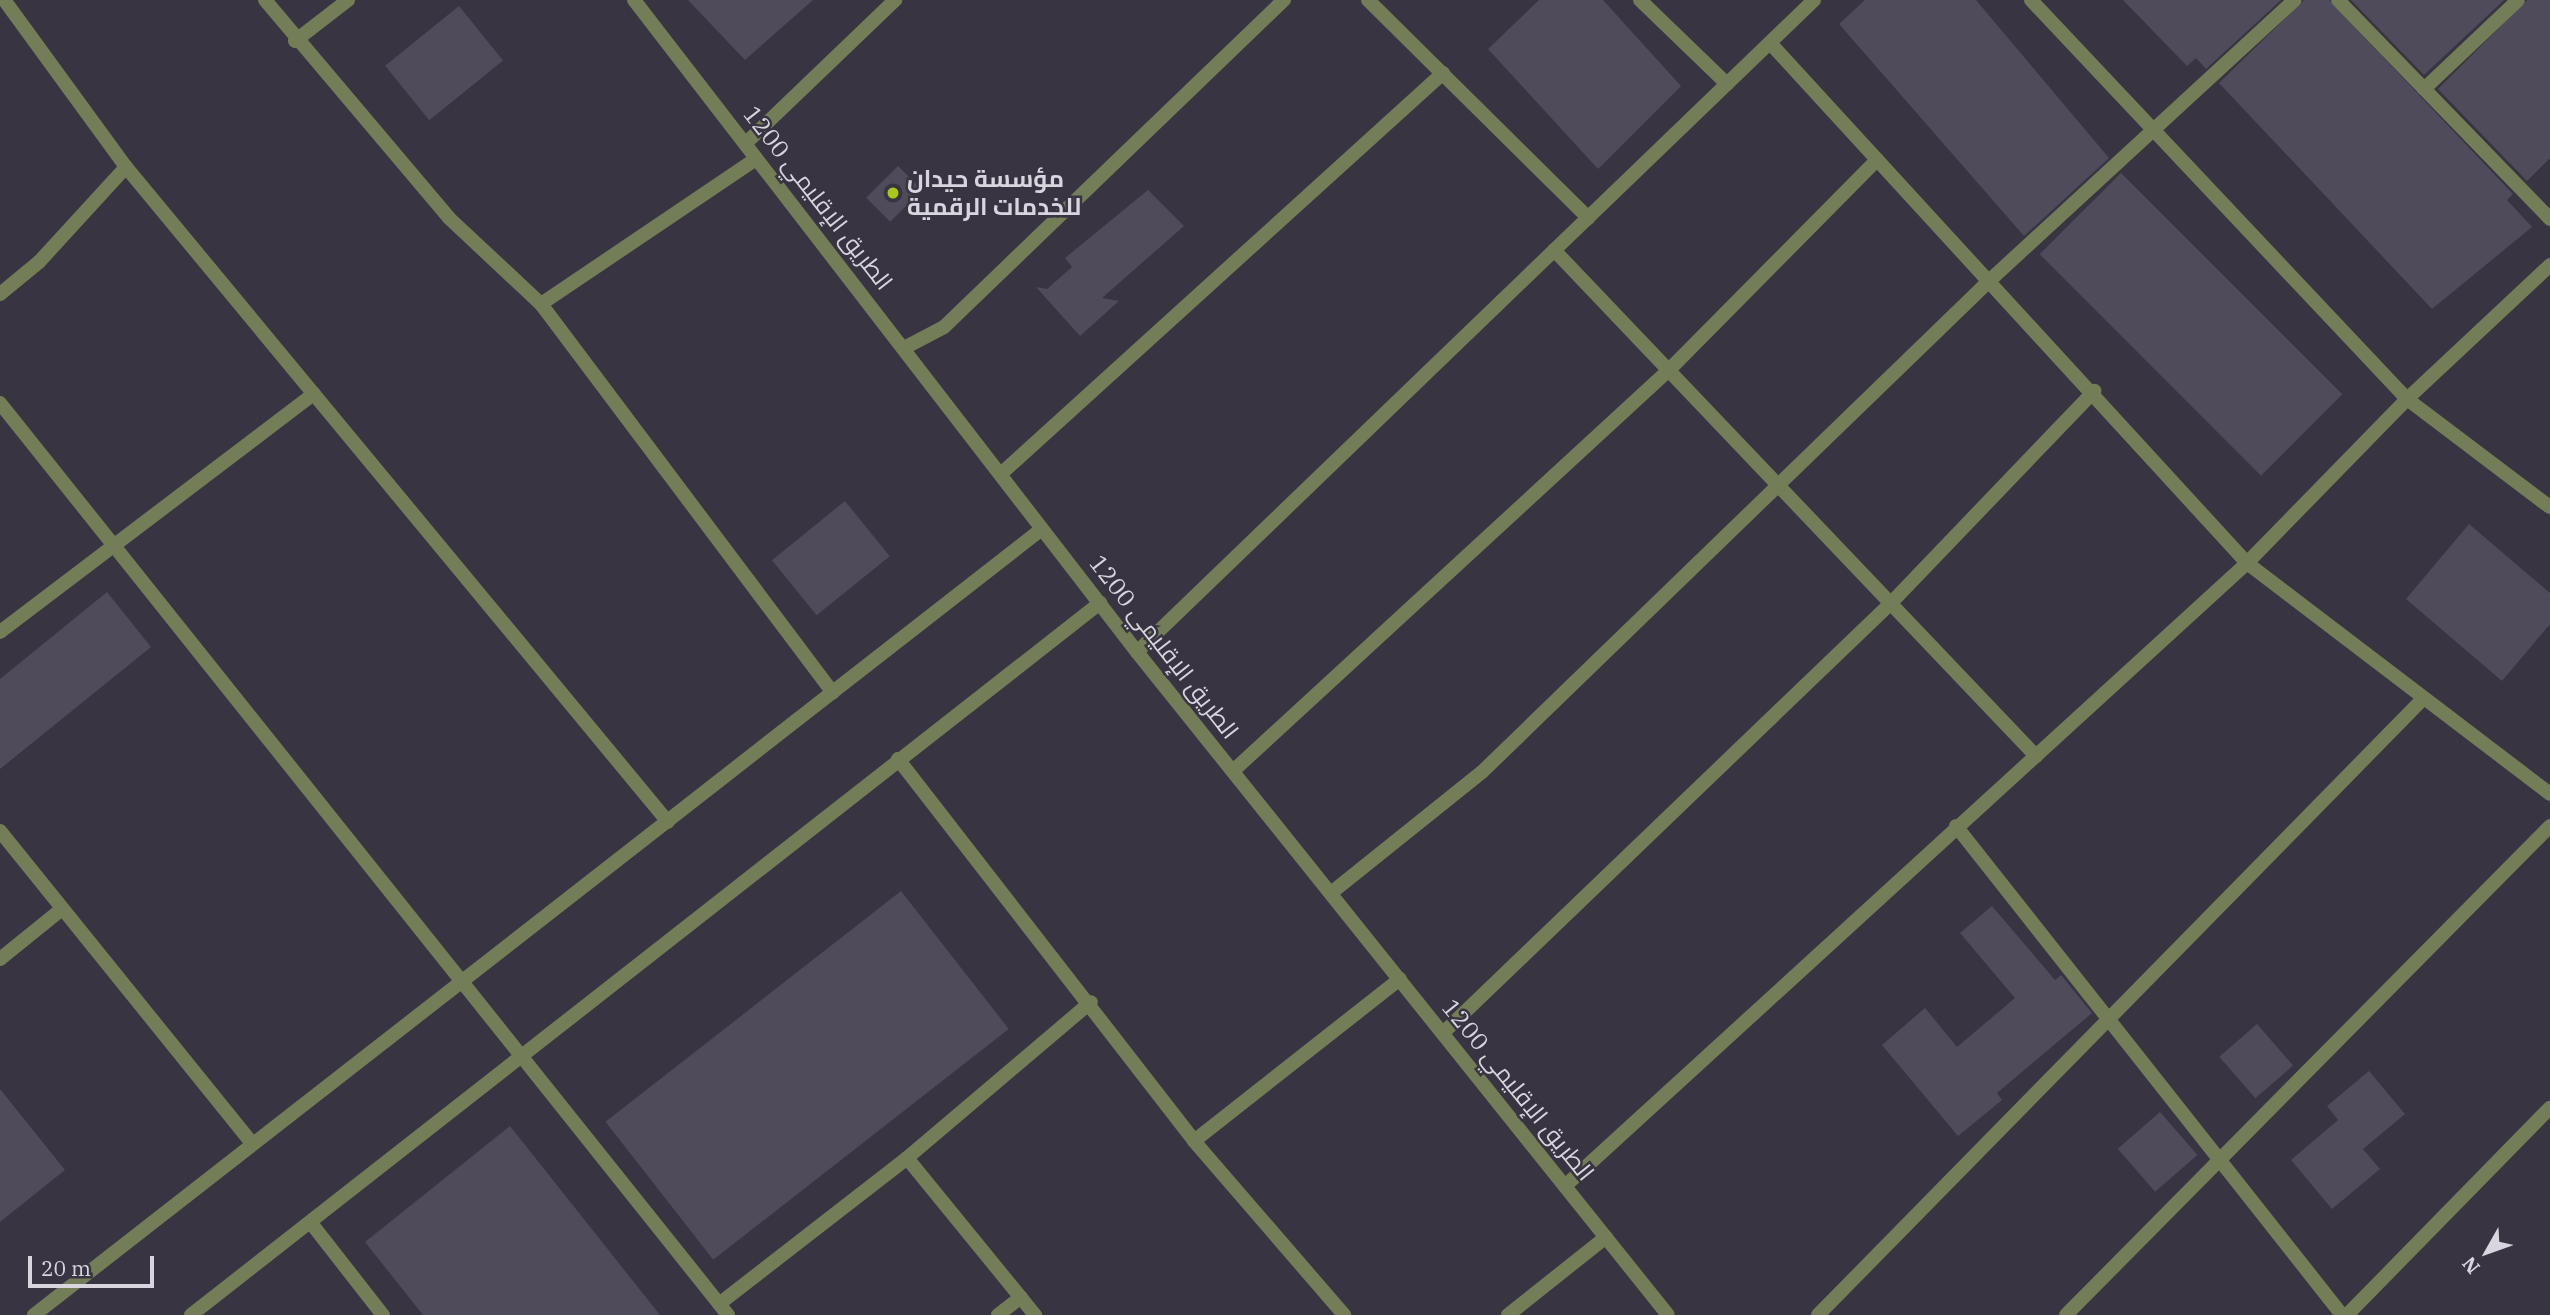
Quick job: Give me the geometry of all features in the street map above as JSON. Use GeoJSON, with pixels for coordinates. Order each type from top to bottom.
{"type":"FeatureCollection","features":[{"type":"Feature","properties":{"kind":"street"},"geometry":{"type":"LineString","coordinates":[[4,0],[127,167],[668,822]]}},
{"type":"Feature","properties":{"kind":"street"},"geometry":{"type":"LineString","coordinates":[[265,0],[295,41],[449,218],[541,304],[833,693]]}},
{"type":"Feature","properties":{"kind":"street"},"geometry":{"type":"LineString","coordinates":[[295,41],[348,0]]}},
{"type":"Feature","properties":{"kind":"street","name":"الطريق الإقليمي 1200"},"geometry":{"type":"LineString","coordinates":[[634,0],[1003,472],[1042,529],[1138,652],[1668,1315]]}},
{"type":"Feature","properties":{"kind":"street"},"geometry":{"type":"LineString","coordinates":[[746,144],[895,0]]}},
{"type":"Feature","properties":{"kind":"street"},"geometry":{"type":"LineString","coordinates":[[906,347],[944,327],[1284,0]]}},
{"type":"Feature","properties":{"kind":"street"},"geometry":{"type":"LineString","coordinates":[[1368,0],[1588,218]]}},
{"type":"Feature","properties":{"kind":"street"},"geometry":{"type":"LineString","coordinates":[[1640,0],[1727,84]]}},
{"type":"Feature","properties":{"kind":"street"},"geometry":{"type":"LineString","coordinates":[[1138,652],[1814,0]]}},
{"type":"Feature","properties":{"kind":"street"},"geometry":{"type":"LineString","coordinates":[[2031,0],[2153,133],[2407,399],[2550,507]]}},
{"type":"Feature","properties":{"kind":"street"},"geometry":{"type":"LineString","coordinates":[[1331,892],[1482,772],[1781,488],[1989,281],[2295,0]]}},
{"type":"Feature","properties":{"kind":"street"},"geometry":{"type":"LineString","coordinates":[[2338,0],[2550,219]]}},
{"type":"Feature","properties":{"kind":"street"},"geometry":{"type":"LineString","coordinates":[[2424,89],[2518,0]]}},
{"type":"Feature","properties":{"kind":"street"},"geometry":{"type":"LineString","coordinates":[[1770,43],[2094,391],[2247,564],[2422,700],[2550,794]]}},
{"type":"Feature","properties":{"kind":"street"},"geometry":{"type":"LineString","coordinates":[[1003,472],[1443,73]]}},
{"type":"Feature","properties":{"kind":"street"},"geometry":{"type":"LineString","coordinates":[[541,304],[756,159]]}},
{"type":"Feature","properties":{"kind":"street"},"geometry":{"type":"LineString","coordinates":[[1233,771],[1669,370],[1877,160]]}},
{"type":"Feature","properties":{"kind":"street"},"geometry":{"type":"LineString","coordinates":[[0,294],[39,262],[127,167]]}},
{"type":"Feature","properties":{"kind":"street"},"geometry":{"type":"LineString","coordinates":[[1554,250],[2036,756]]}},
{"type":"Feature","properties":{"kind":"street"},"geometry":{"type":"LineString","coordinates":[[1565,1186],[1956,826],[2247,564],[2407,399],[2550,265]]}},
{"type":"Feature","properties":{"kind":"street"},"geometry":{"type":"LineString","coordinates":[[1443,1033],[1891,603],[2094,391]]}},
{"type":"Feature","properties":{"kind":"street"},"geometry":{"type":"LineString","coordinates":[[0,632],[314,394]]}},
{"type":"Feature","properties":{"kind":"street"},"geometry":{"type":"LineString","coordinates":[[0,404],[116,545],[461,984],[723,1309],[1091,1002]]}},
{"type":"Feature","properties":{"kind":"street"},"geometry":{"type":"LineString","coordinates":[[34,1315],[1042,529]]}},
{"type":"Feature","properties":{"kind":"street"},"geometry":{"type":"LineString","coordinates":[[191,1315],[1100,603]]}},
{"type":"Feature","properties":{"kind":"street"},"geometry":{"type":"LineString","coordinates":[[1818,1315],[2111,1023],[2422,700]]}},
{"type":"Feature","properties":{"kind":"street"},"geometry":{"type":"LineString","coordinates":[[898,759],[1091,1002],[1194,1141],[1344,1315]]}},
{"type":"Feature","properties":{"kind":"street"},"geometry":{"type":"LineString","coordinates":[[2066,1315],[2550,825]]}},
{"type":"Feature","properties":{"kind":"street"},"geometry":{"type":"LineString","coordinates":[[1956,826],[2345,1315],[2550,1108]]}},
{"type":"Feature","properties":{"kind":"street"},"geometry":{"type":"LineString","coordinates":[[0,831],[253,1144]]}},
{"type":"Feature","properties":{"kind":"street"},"geometry":{"type":"LineString","coordinates":[[0,959],[62,909]]}},
{"type":"Feature","properties":{"kind":"street"},"geometry":{"type":"LineString","coordinates":[[1194,1141],[1400,979]]}},
{"type":"Feature","properties":{"kind":"street"},"geometry":{"type":"LineString","coordinates":[[907,1158],[1035,1315]]}},
{"type":"Feature","properties":{"kind":"street"},"geometry":{"type":"LineString","coordinates":[[311,1223],[383,1315]]}},
{"type":"Feature","properties":{"kind":"street"},"geometry":{"type":"LineString","coordinates":[[1508,1315],[1606,1237]]}},
{"type":"Feature","properties":{"kind":"street"},"geometry":{"type":"LineString","coordinates":[[998,1315],[1021,1297]]}},
{"type":"Feature","properties":{"kind":"building"},"geometry":{"type":"Polygon","coordinates":[[[688,0],[813,0],[745,60],[688,0]]]}},
{"type":"Feature","properties":{"kind":"building"},"geometry":{"type":"Polygon","coordinates":[[[1539,0],[1603,0],[1681,86],[1598,169],[1488,49],[1539,0]]]}},
{"type":"Feature","properties":{"kind":"building"},"geometry":{"type":"Polygon","coordinates":[[[1865,0],[1976,0],[2109,158],[2024,236],[1839,24],[1865,0]]]}},
{"type":"Feature","properties":{"kind":"building"},"geometry":{"type":"Polygon","coordinates":[[[2123,0],[2281,0],[2206,69],[2196,58],[2187,66],[2123,0]]]}},
{"type":"Feature","properties":{"kind":"building"},"geometry":{"type":"Polygon","coordinates":[[[2304,0],[2329,0],[2513,194],[2507,200],[2532,227],[2432,309],[2219,83],[2304,0]]]}},
{"type":"Feature","properties":{"kind":"building"},"geometry":{"type":"Polygon","coordinates":[[[2351,0],[2504,0],[2424,75],[2351,0]]]}},
{"type":"Feature","properties":{"kind":"building"},"geometry":{"type":"Polygon","coordinates":[[[2527,0],[2550,0],[2550,158],[2527,181],[2438,89],[2527,0]]]}},
{"type":"Feature","properties":{"kind":"building"},"geometry":{"type":"Polygon","coordinates":[[[459,6],[503,60],[429,120],[385,66],[459,6]]]}},
{"type":"Feature","properties":{"kind":"building","name":"مؤسسة حيدان للخدمات الرقمية"},"geometry":{"type":"Polygon","coordinates":[[[898,166],[922,190],[890,222],[866,198],[898,166]]]}},
{"type":"Feature","properties":{"kind":"building"},"geometry":{"type":"Polygon","coordinates":[[[2121,173],[2342,394],[2261,476],[2040,254],[2121,173]]]}},
{"type":"Feature","properties":{"kind":"building"},"geometry":{"type":"Polygon","coordinates":[[[1148,190],[1184,226],[1102,298],[1119,301],[1080,336],[1036,287],[1047,289],[1072,267],[1065,258],[1148,190]]]}},
{"type":"Feature","properties":{"kind":"building"},"geometry":{"type":"Polygon","coordinates":[[[845,501],[890,556],[817,615],[772,560],[845,501]]]}},
{"type":"Feature","properties":{"kind":"building"},"geometry":{"type":"Polygon","coordinates":[[[2469,524],[2550,593],[2550,624],[2502,681],[2406,599],[2469,524]]]}},
{"type":"Feature","properties":{"kind":"building"},"geometry":{"type":"Polygon","coordinates":[[[107,592],[151,647],[0,769],[0,679],[107,592]]]}},
{"type":"Feature","properties":{"kind":"building"},"geometry":{"type":"Polygon","coordinates":[[[901,891],[1009,1029],[713,1260],[605,1122],[901,891]]]}},
{"type":"Feature","properties":{"kind":"building"},"geometry":{"type":"Polygon","coordinates":[[[1992,906],[2055,980],[2061,975],[2092,1013],[1997,1093],[2002,1100],[1958,1136],[1882,1045],[1925,1008],[1957,1047],[2015,998],[1960,933],[1992,906]]]}},
{"type":"Feature","properties":{"kind":"building"},"geometry":{"type":"Polygon","coordinates":[[[2257,1024],[2293,1066],[2255,1098],[2219,1057],[2257,1024]]]}},
{"type":"Feature","properties":{"kind":"building"},"geometry":{"type":"Polygon","coordinates":[[[2369,1071],[2405,1114],[2363,1149],[2380,1169],[2332,1209],[2291,1160],[2338,1120],[2327,1106],[2369,1071]]]}},
{"type":"Feature","properties":{"kind":"building"},"geometry":{"type":"Polygon","coordinates":[[[0,1089],[65,1170],[0,1222],[0,1089]]]}},
{"type":"Feature","properties":{"kind":"building"},"geometry":{"type":"Polygon","coordinates":[[[2160,1112],[2197,1155],[2155,1192],[2118,1149],[2160,1112]]]}},
{"type":"Feature","properties":{"kind":"building"},"geometry":{"type":"Polygon","coordinates":[[[510,1126],[660,1315],[423,1315],[365,1242],[510,1126]]]}},
{"type":"Feature","properties":{"kind":"place","name":"مؤسسة حيدان للخدمات الرقمية"},"geometry":{"type":"Point","coordinates":[893,193]}}]}
